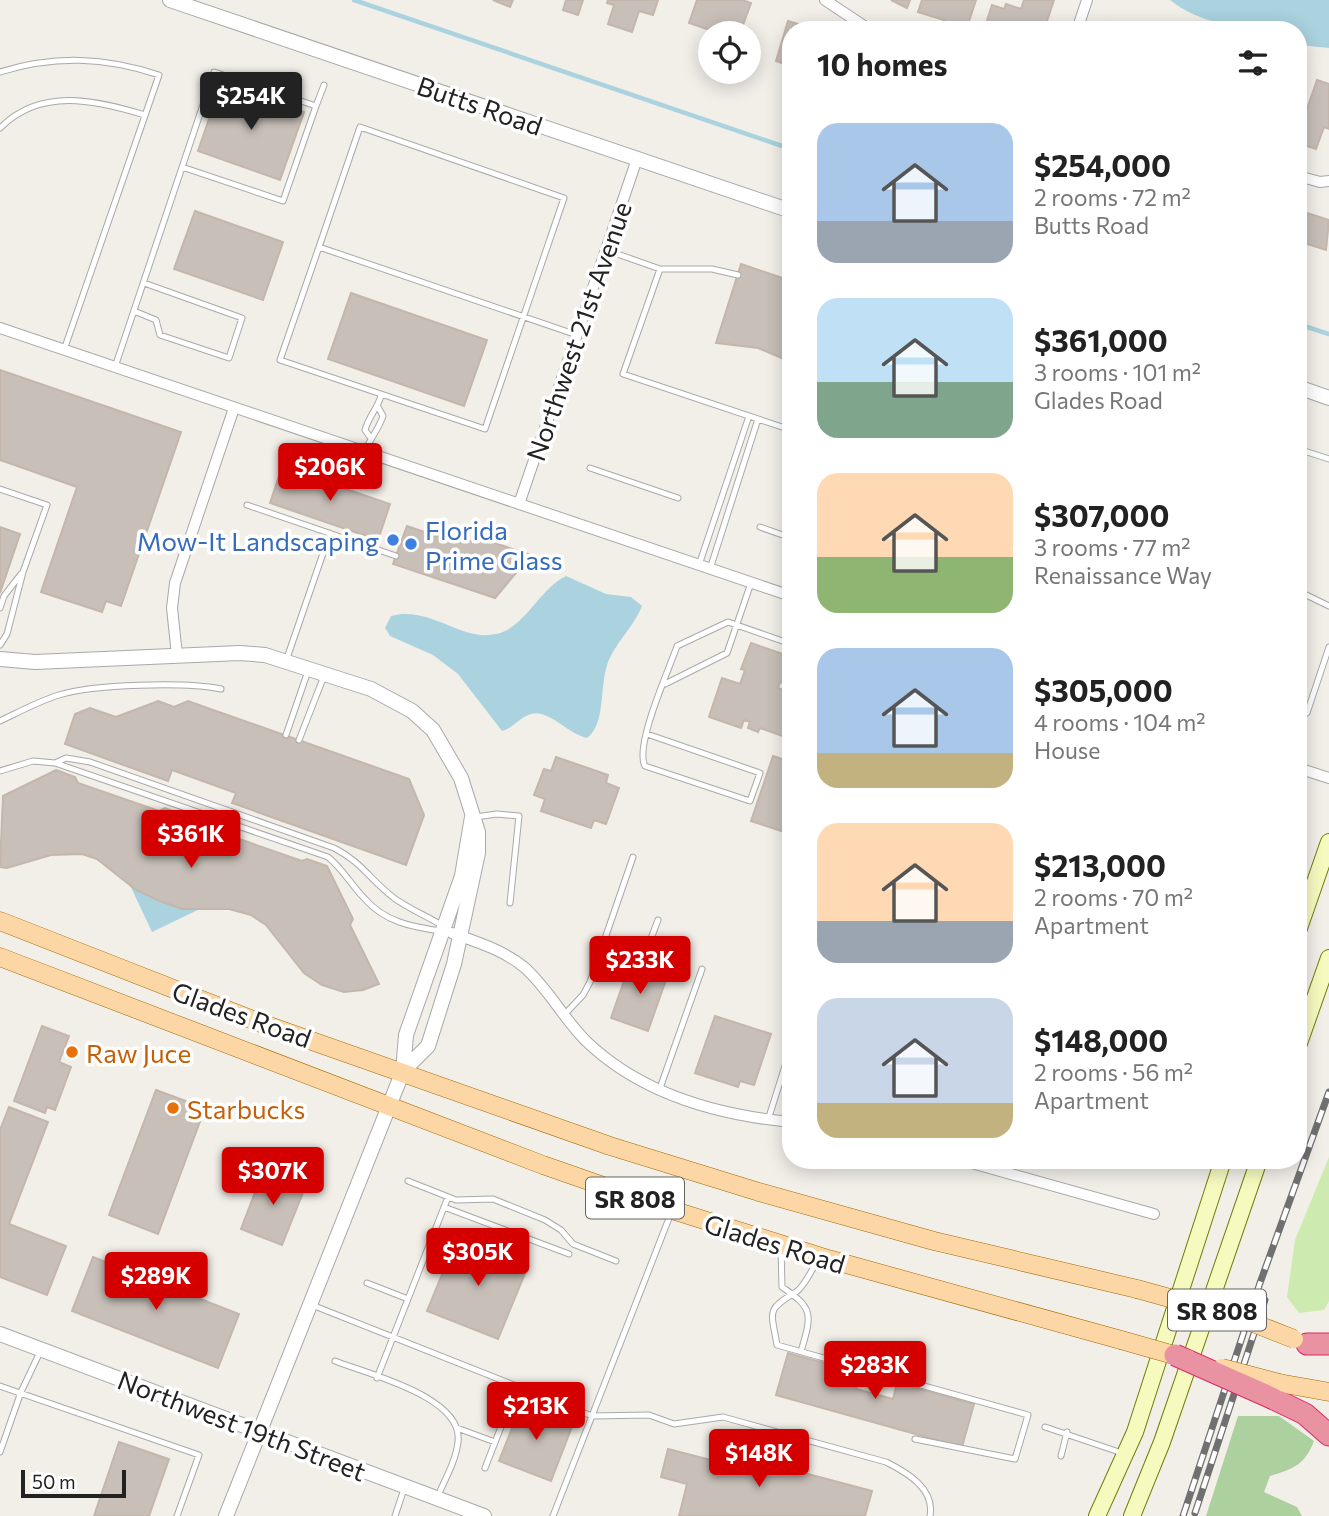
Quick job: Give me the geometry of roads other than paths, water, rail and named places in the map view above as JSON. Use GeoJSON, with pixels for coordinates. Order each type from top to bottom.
{"type":"FeatureCollection","features":[{"type":"Feature","properties":{"kind":"highway"},"geometry":{"type":"LineString","coordinates":[[1301,1341],[1329,1344]]}},
{"type":"Feature","properties":{"kind":"highway"},"geometry":{"type":"LineString","coordinates":[[1175,1355],[1277,1391],[1329,1435]]}},
{"type":"Feature","properties":{"kind":"main road"},"geometry":{"type":"LineString","coordinates":[[1307,905],[1329,842]]}},
{"type":"Feature","properties":{"kind":"main road","name":"Glades Road"},"geometry":{"type":"LineString","coordinates":[[0,921],[258,1022],[610,1146],[759,1192],[934,1241],[1137,1289],[1238,1317],[1329,1354]]}},
{"type":"Feature","properties":{"kind":"main road","name":"Glades Road"},"geometry":{"type":"LineString","coordinates":[[0,957],[672,1210],[820,1257],[1175,1355]]}},
{"type":"Feature","properties":{"kind":"main road"},"geometry":{"type":"LineString","coordinates":[[1307,1020],[1329,958]]}},
{"type":"Feature","properties":{"kind":"main road"},"geometry":{"type":"LineString","coordinates":[[1097,1516],[1125,1454],[1220,1169]]}},
{"type":"Feature","properties":{"kind":"main road"},"geometry":{"type":"LineString","coordinates":[[1132,1516],[1162,1442],[1256,1169]]}},
{"type":"Feature","properties":{"kind":"main road"},"geometry":{"type":"LineString","coordinates":[[1277,1391],[1329,1392]]}},
{"type":"Feature","properties":{"kind":"street","name":"Butts Road"},"geometry":{"type":"LineString","coordinates":[[170,0],[782,208]]}},
{"type":"Feature","properties":{"kind":"street"},"geometry":{"type":"LineString","coordinates":[[825,0],[856,21]]}},
{"type":"Feature","properties":{"kind":"street"},"geometry":{"type":"LineString","coordinates":[[1080,21],[1087,0]]}},
{"type":"Feature","properties":{"kind":"street","name":"Northwest 21st Avenue"},"geometry":{"type":"LineString","coordinates":[[519,504],[637,159]]}},
{"type":"Feature","properties":{"kind":"street"},"geometry":{"type":"LineString","coordinates":[[1307,178],[1329,181]]}},
{"type":"Feature","properties":{"kind":"street"},"geometry":{"type":"LineString","coordinates":[[0,328],[782,593]]}},
{"type":"Feature","properties":{"kind":"street"},"geometry":{"type":"LineString","coordinates":[[1307,390],[1329,398]]}},
{"type":"Feature","properties":{"kind":"street"},"geometry":{"type":"LineString","coordinates":[[177,655],[172,608],[175,583],[234,408]]}},
{"type":"Feature","properties":{"kind":"street"},"geometry":{"type":"LineString","coordinates":[[0,659],[35,662],[248,653],[325,673],[384,695],[424,720],[441,741],[456,768],[478,832],[478,853],[406,1035],[403,1071],[226,1516]]}},
{"type":"Feature","properties":{"kind":"street"},"geometry":{"type":"LineString","coordinates":[[1307,771],[1329,778]]}},
{"type":"Feature","properties":{"kind":"street"},"geometry":{"type":"LineString","coordinates":[[403,1071],[428,1046],[472,817]]}},
{"type":"Feature","properties":{"kind":"street"},"geometry":{"type":"LineString","coordinates":[[449,932],[497,951],[525,969],[564,1015],[606,1058],[659,1091],[712,1108],[782,1121]]}},
{"type":"Feature","properties":{"kind":"street"},"geometry":{"type":"LineString","coordinates":[[993,1169],[1154,1214]]}},
{"type":"Feature","properties":{"kind":"street","name":"Northwest 19th Street"},"geometry":{"type":"LineString","coordinates":[[0,1334],[484,1516]]}},
{"type":"Feature","properties":{"kind":"lane"},"geometry":{"type":"LineString","coordinates":[[0,72],[54,59],[104,61],[159,75],[64,350]]}},
{"type":"Feature","properties":{"kind":"lane"},"geometry":{"type":"LineString","coordinates":[[114,367],[214,72],[316,106]]}},
{"type":"Feature","properties":{"kind":"lane"},"geometry":{"type":"LineString","coordinates":[[182,167],[283,201],[324,85]]}},
{"type":"Feature","properties":{"kind":"lane"},"geometry":{"type":"LineString","coordinates":[[0,128],[15,113],[31,106],[63,101],[100,101],[145,115]]}},
{"type":"Feature","properties":{"kind":"lane"},"geometry":{"type":"LineString","coordinates":[[360,127],[564,198],[485,429],[280,360],[319,247],[360,127]]}},
{"type":"Feature","properties":{"kind":"lane"},"geometry":{"type":"LineString","coordinates":[[319,247],[576,335]]}},
{"type":"Feature","properties":{"kind":"lane"},"geometry":{"type":"LineString","coordinates":[[606,250],[660,269],[712,268],[738,275]]}},
{"type":"Feature","properties":{"kind":"lane"},"geometry":{"type":"LineString","coordinates":[[660,269],[623,374],[782,427]]}},
{"type":"Feature","properties":{"kind":"lane"},"geometry":{"type":"LineString","coordinates":[[134,311],[156,320],[159,335],[229,359],[242,318],[144,283]]}},
{"type":"Feature","properties":{"kind":"lane"},"geometry":{"type":"LineString","coordinates":[[370,438],[365,430],[370,412],[378,407],[381,396]]}},
{"type":"Feature","properties":{"kind":"lane"},"geometry":{"type":"LineString","coordinates":[[365,452],[370,438],[378,432],[383,416],[378,407]]}},
{"type":"Feature","properties":{"kind":"lane"},"geometry":{"type":"LineString","coordinates":[[704,567],[749,416]]}},
{"type":"Feature","properties":{"kind":"lane"},"geometry":{"type":"LineString","coordinates":[[704,567],[758,419]]}},
{"type":"Feature","properties":{"kind":"lane"},"geometry":{"type":"LineString","coordinates":[[1307,452],[1329,459]]}},
{"type":"Feature","properties":{"kind":"lane"},"geometry":{"type":"LineString","coordinates":[[590,468],[678,498]]}},
{"type":"Feature","properties":{"kind":"lane"},"geometry":{"type":"LineString","coordinates":[[0,489],[47,505],[23,572],[18,601],[0,645]]}},
{"type":"Feature","properties":{"kind":"lane"},"geometry":{"type":"LineString","coordinates":[[247,505],[396,556]]}},
{"type":"Feature","properties":{"kind":"lane"},"geometry":{"type":"LineString","coordinates":[[760,527],[782,535]]}},
{"type":"Feature","properties":{"kind":"lane"},"geometry":{"type":"LineString","coordinates":[[286,662],[330,533]]}},
{"type":"Feature","properties":{"kind":"lane"},"geometry":{"type":"LineString","coordinates":[[0,608],[4,596],[23,572]]}},
{"type":"Feature","properties":{"kind":"lane"},"geometry":{"type":"LineString","coordinates":[[664,684],[727,653],[751,583]]}},
{"type":"Feature","properties":{"kind":"lane"},"geometry":{"type":"LineString","coordinates":[[1307,595],[1329,606]]}},
{"type":"Feature","properties":{"kind":"lane"},"geometry":{"type":"LineString","coordinates":[[647,734],[760,773],[750,801],[645,766],[642,747],[677,646],[728,622],[782,641]]}},
{"type":"Feature","properties":{"kind":"lane"},"geometry":{"type":"LineString","coordinates":[[1307,713],[1329,647]]}},
{"type":"Feature","properties":{"kind":"lane"},"geometry":{"type":"LineString","coordinates":[[286,735],[309,668]]}},
{"type":"Feature","properties":{"kind":"lane"},"geometry":{"type":"LineString","coordinates":[[299,740],[325,673]]}},
{"type":"Feature","properties":{"kind":"lane"},"geometry":{"type":"LineString","coordinates":[[0,721],[60,695],[80,691],[187,684],[221,689]]}},
{"type":"Feature","properties":{"kind":"lane"},"geometry":{"type":"LineString","coordinates":[[55,763],[66,758],[90,762],[334,848],[354,858],[374,881],[395,899],[424,912],[449,932]]}},
{"type":"Feature","properties":{"kind":"lane"},"geometry":{"type":"LineString","coordinates":[[1,769],[33,761],[55,763],[328,857],[344,870],[363,898],[377,911],[408,927],[449,932]]}},
{"type":"Feature","properties":{"kind":"lane"},"geometry":{"type":"LineString","coordinates":[[472,817],[497,814],[519,816],[510,903]]}},
{"type":"Feature","properties":{"kind":"lane"},"geometry":{"type":"LineString","coordinates":[[564,1015],[583,995],[590,982],[633,857]]}},
{"type":"Feature","properties":{"kind":"lane"},"geometry":{"type":"LineString","coordinates":[[647,950],[658,920]]}},
{"type":"Feature","properties":{"kind":"lane"},"geometry":{"type":"LineString","coordinates":[[659,1091],[702,969]]}},
{"type":"Feature","properties":{"kind":"lane"},"geometry":{"type":"LineString","coordinates":[[768,1120],[782,1076]]}},
{"type":"Feature","properties":{"kind":"lane"},"geometry":{"type":"LineString","coordinates":[[408,1181],[456,1200],[493,1199],[545,1220],[561,1230],[573,1244],[616,1261]]}},
{"type":"Feature","properties":{"kind":"lane"},"geometry":{"type":"LineString","coordinates":[[377,1378],[448,1197]]}},
{"type":"Feature","properties":{"kind":"lane"},"geometry":{"type":"LineString","coordinates":[[444,1207],[569,1254]]}},
{"type":"Feature","properties":{"kind":"lane"},"geometry":{"type":"LineString","coordinates":[[553,1516],[672,1210]]}},
{"type":"Feature","properties":{"kind":"lane"},"geometry":{"type":"LineString","coordinates":[[781,1245],[782,1287],[806,1304],[810,1321],[802,1348]]}},
{"type":"Feature","properties":{"kind":"lane"},"geometry":{"type":"LineString","coordinates":[[820,1257],[799,1291],[775,1305],[772,1317],[777,1345],[1028,1415],[1015,1459],[915,1440]]}},
{"type":"Feature","properties":{"kind":"lane"},"geometry":{"type":"LineString","coordinates":[[367,1283],[408,1299]]}},
{"type":"Feature","properties":{"kind":"lane"},"geometry":{"type":"LineString","coordinates":[[309,1304],[592,1416],[649,1415],[674,1424],[723,1417],[886,1462],[912,1477],[930,1501],[930,1516]]}},
{"type":"Feature","properties":{"kind":"lane"},"geometry":{"type":"LineString","coordinates":[[0,1452],[21,1392],[41,1349]]}},
{"type":"Feature","properties":{"kind":"lane"},"geometry":{"type":"LineString","coordinates":[[335,1362],[435,1401],[457,1428],[495,1443]]}},
{"type":"Feature","properties":{"kind":"lane"},"geometry":{"type":"LineString","coordinates":[[0,1386],[199,1455],[177,1516]]}},
{"type":"Feature","properties":{"kind":"lane"},"geometry":{"type":"LineString","coordinates":[[485,1468],[517,1386]]}},
{"type":"Feature","properties":{"kind":"lane"},"geometry":{"type":"LineString","coordinates":[[1045,1427],[1067,1432],[1125,1454]]}},
{"type":"Feature","properties":{"kind":"lane"},"geometry":{"type":"LineString","coordinates":[[437,1498],[458,1445],[457,1428]]}},
{"type":"Feature","properties":{"kind":"lane"},"geometry":{"type":"LineString","coordinates":[[1061,1456],[1067,1432]]}},
{"type":"Feature","properties":{"kind":"lane"},"geometry":{"type":"LineString","coordinates":[[395,1516],[405,1486]]}},
{"type":"Feature","properties":{"kind":"water"},"geometry":{"type":"Polygon","coordinates":[[[1170,0],[1329,0],[1329,48],[1307,46],[1307,21],[1212,21],[1170,0]]]}},
{"type":"Feature","properties":{"kind":"water"},"geometry":{"type":"Polygon","coordinates":[[[566,576],[606,594],[631,597],[642,606],[609,660],[597,725],[587,738],[538,713],[527,715],[502,731],[458,674],[433,655],[390,636],[385,628],[391,616],[405,614],[419,615],[470,633],[496,634],[515,624],[556,582],[566,576]]]}},
{"type":"Feature","properties":{"kind":"water"},"geometry":{"type":"Polygon","coordinates":[[[129,883],[145,895],[164,903],[204,907],[152,932],[129,883]]]}},
{"type":"Feature","properties":{"kind":"waterway"},"geometry":{"type":"LineString","coordinates":[[354,0],[782,146]]}},
{"type":"Feature","properties":{"kind":"waterway"},"geometry":{"type":"LineString","coordinates":[[1307,327],[1329,334]]}},
{"type":"Feature","properties":{"kind":"railway"},"geometry":{"type":"LineString","coordinates":[[1307,1153],[1329,1092]]}},
{"type":"Feature","properties":{"kind":"railway"},"geometry":{"type":"LineString","coordinates":[[1183,1516],[1260,1283],[1301,1169]]}},
{"type":"Feature","properties":{"kind":"railway"},"geometry":{"type":"LineString","coordinates":[[1195,1513],[1265,1300]]}},
{"type":"Feature","properties":{"kind":"place","name":"Mow-It Landscaping"},"geometry":{"type":"Point","coordinates":[393,540]}},
{"type":"Feature","properties":{"kind":"place","name":"Florida Prime Glass"},"geometry":{"type":"Point","coordinates":[411,544]}},
{"type":"Feature","properties":{"kind":"place","name":"Raw Juce"},"geometry":{"type":"Point","coordinates":[72,1052]}},
{"type":"Feature","properties":{"kind":"place","name":"Starbucks"},"geometry":{"type":"Point","coordinates":[173,1108]}}]}
